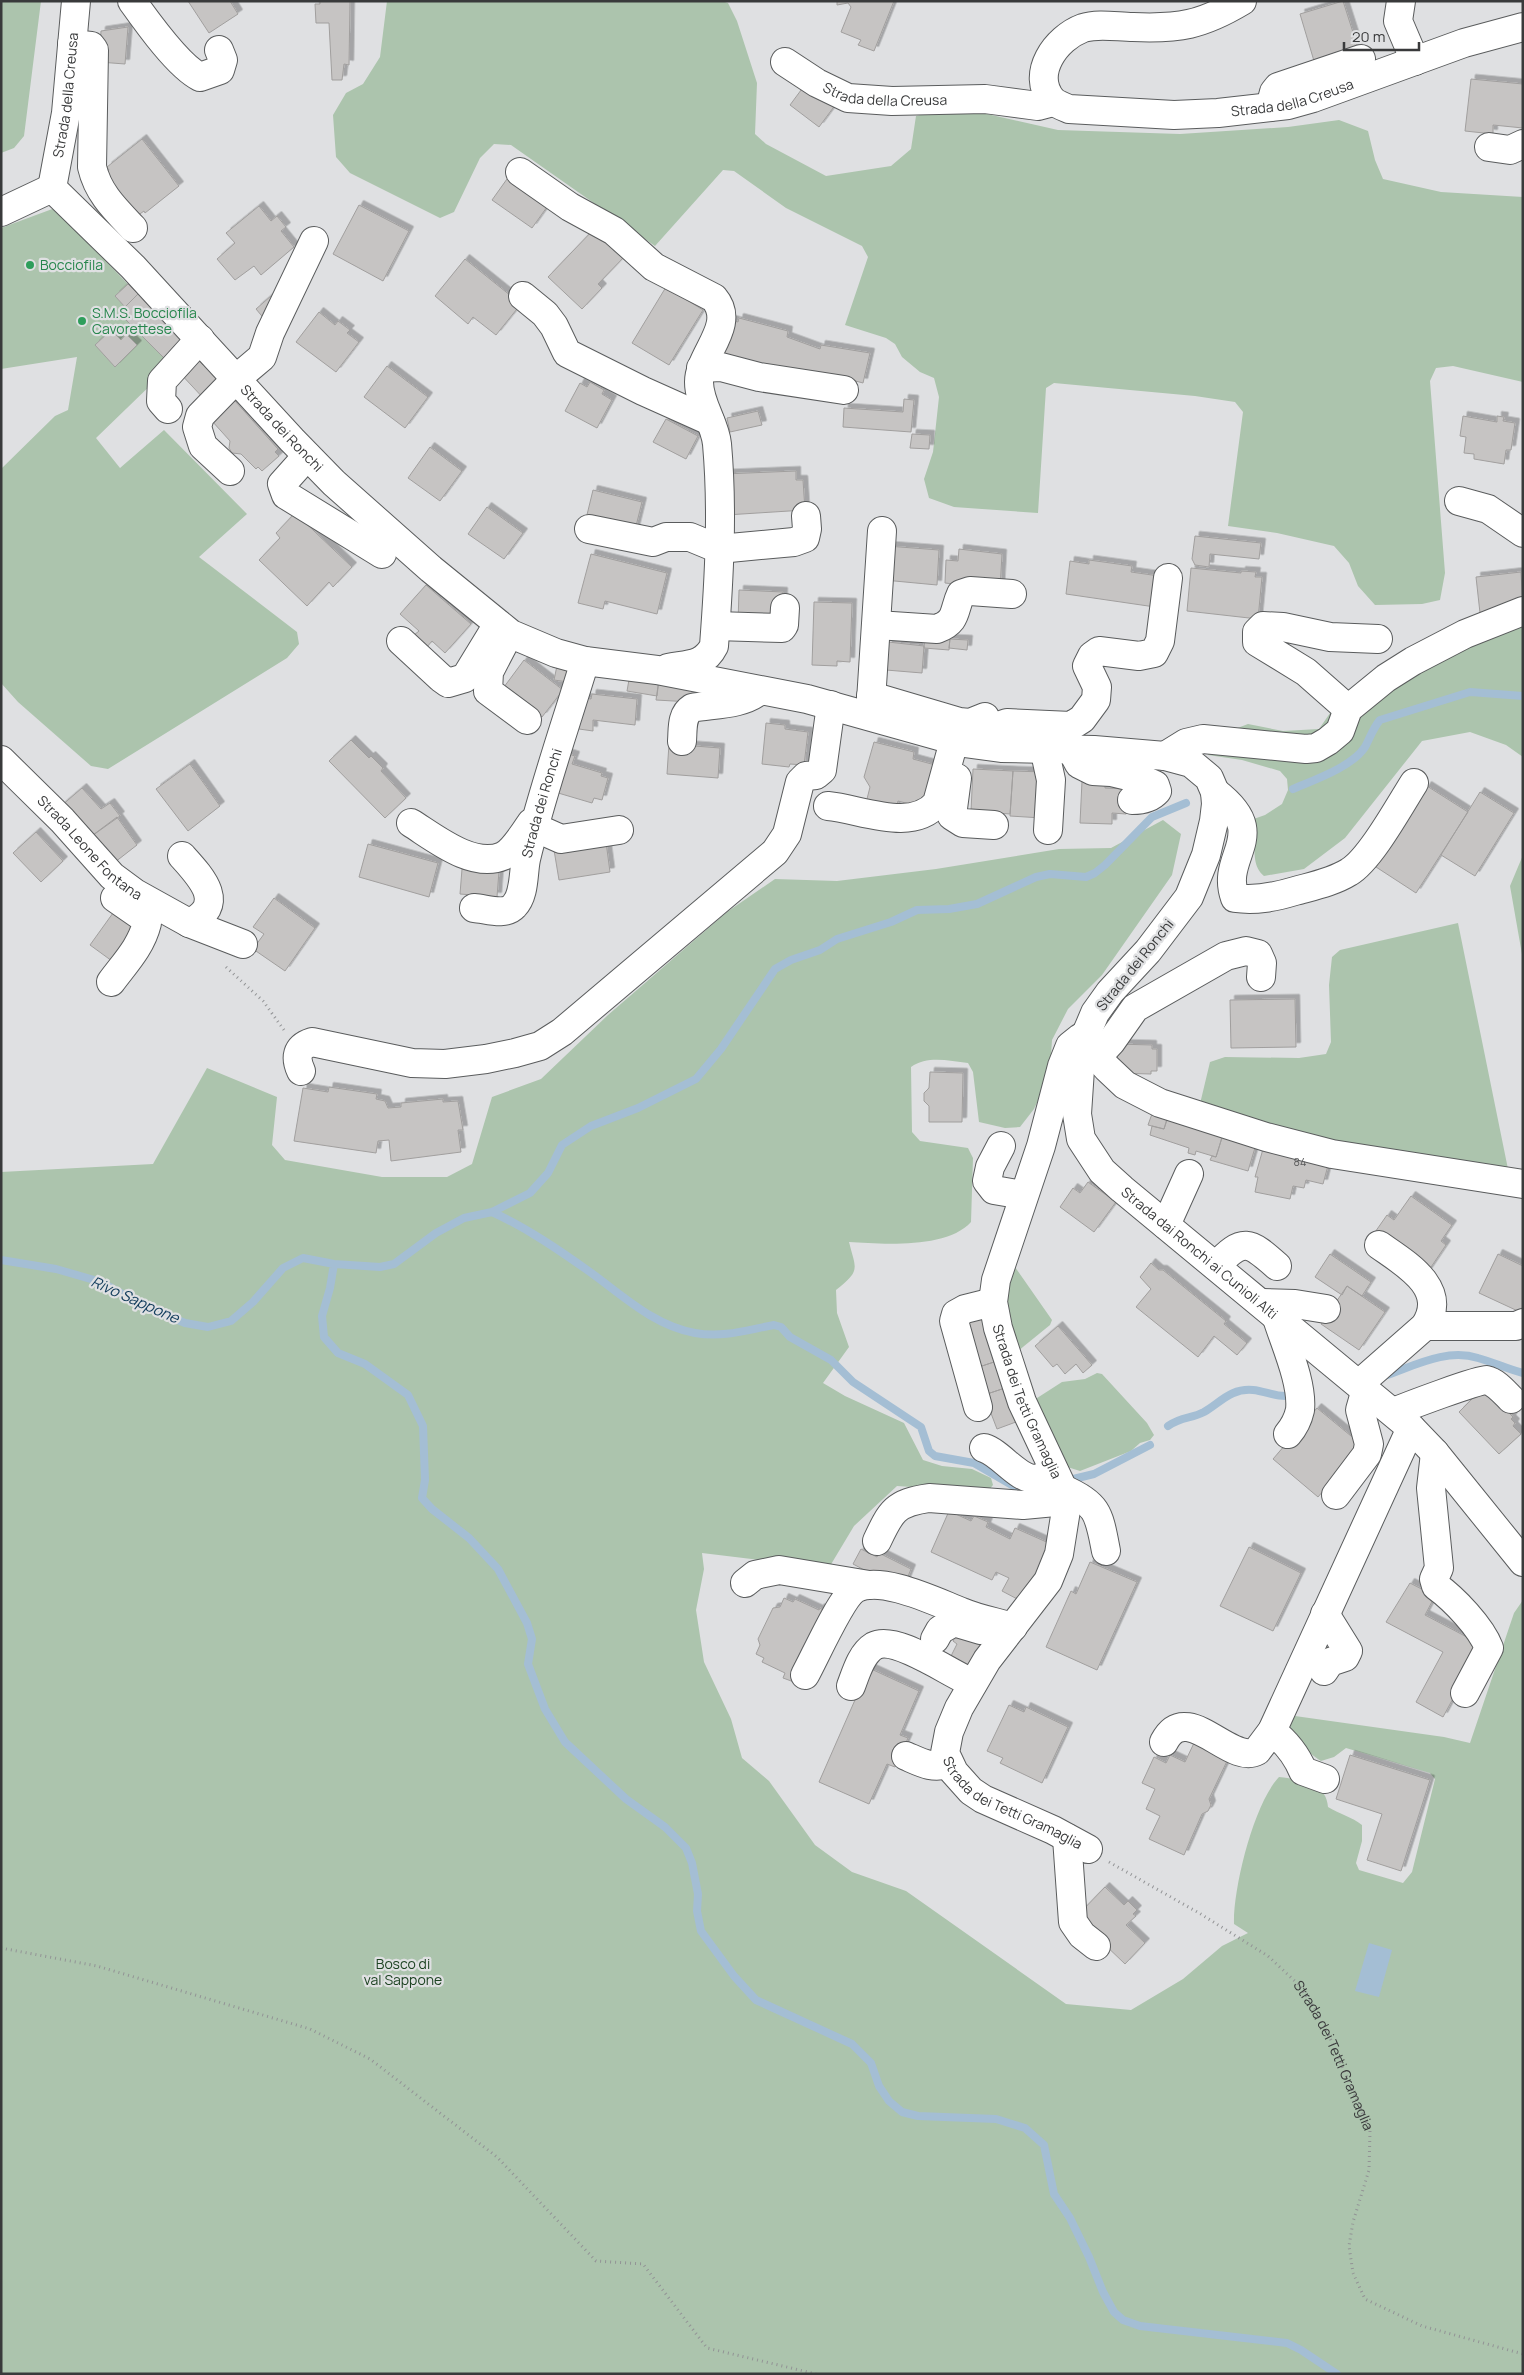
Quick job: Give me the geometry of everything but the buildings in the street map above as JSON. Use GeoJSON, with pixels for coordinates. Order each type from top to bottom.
{"type":"FeatureCollection","features":[{"type":"Feature","properties":{"kind":"street","name":"Strada della Creusa"},"geometry":{"type":"LineString","coordinates":[[52,188],[66,113],[76,1]]}},
{"type":"Feature","properties":{"kind":"street"},"geometry":{"type":"LineString","coordinates":[[132,1],[192,73],[200,77],[220,70],[223,60],[219,50]]}},
{"type":"Feature","properties":{"kind":"street"},"geometry":{"type":"LineString","coordinates":[[1053,102],[1043,83],[1044,68],[1053,51],[1064,40],[1084,28],[1107,26],[1162,28],[1188,26],[1211,19],[1242,1]]}},
{"type":"Feature","properties":{"kind":"street"},"geometry":{"type":"LineString","coordinates":[[1401,1],[1398,21],[1415,61]]}},
{"type":"Feature","properties":{"kind":"street","name":"Strada della Creusa"},"geometry":{"type":"LineString","coordinates":[[785,62],[816,83],[848,98],[892,101],[985,99],[1038,106],[1053,102],[1069,109],[1090,112],[1174,115],[1218,113],[1270,107],[1313,98],[1464,43],[1523,27]]}},
{"type":"Feature","properties":{"kind":"street"},"geometry":{"type":"LineString","coordinates":[[72,44],[84,44],[94,50],[92,167],[95,179],[101,193],[133,228]]}},
{"type":"Feature","properties":{"kind":"street"},"geometry":{"type":"LineString","coordinates":[[1270,107],[1274,92],[1278,87],[1361,59]]}},
{"type":"Feature","properties":{"kind":"street"},"geometry":{"type":"LineString","coordinates":[[1489,147],[1510,150],[1523,144]]}},
{"type":"Feature","properties":{"kind":"street"},"geometry":{"type":"LineString","coordinates":[[520,172],[570,207],[614,231],[654,267],[714,298],[720,305],[723,317],[714,343],[701,368]]}},
{"type":"Feature","properties":{"kind":"street"},"geometry":{"type":"LineString","coordinates":[[1,212],[52,188]]}},
{"type":"Feature","properties":{"kind":"street","name":"Strada dei Ronchi"},"geometry":{"type":"LineString","coordinates":[[52,188],[133,267],[308,456],[379,524],[504,629],[556,653],[585,661],[657,670],[831,706],[871,706],[966,743],[1001,748],[1044,748],[1165,756],[1191,763],[1209,778],[1215,792],[1214,821],[1206,855],[1189,897],[1148,951],[1110,992],[1095,1013],[1087,1032]]}},
{"type":"Feature","properties":{"kind":"street"},"geometry":{"type":"LineString","coordinates":[[230,471],[203,446],[197,427],[205,409],[262,357],[270,333],[314,241]]}},
{"type":"Feature","properties":{"kind":"street"},"geometry":{"type":"LineString","coordinates":[[523,296],[550,320],[567,353],[643,391],[710,421]]}},
{"type":"Feature","properties":{"kind":"street"},"geometry":{"type":"LineString","coordinates":[[168,409],[161,401],[162,381],[200,340]]}},
{"type":"Feature","properties":{"kind":"street"},"geometry":{"type":"LineString","coordinates":[[701,368],[721,367],[759,378],[844,390]]}},
{"type":"Feature","properties":{"kind":"street","name":"Strada dei Ronchi"},"geometry":{"type":"LineString","coordinates":[[657,670],[701,662],[710,656],[714,646],[720,482],[717,441],[701,397],[699,383],[701,368]]}},
{"type":"Feature","properties":{"kind":"street"},"geometry":{"type":"LineString","coordinates":[[308,456],[282,484],[286,495],[382,554]]}},
{"type":"Feature","properties":{"kind":"street"},"geometry":{"type":"LineString","coordinates":[[1459,502],[1488,510],[1523,532]]}},
{"type":"Feature","properties":{"kind":"street"},"geometry":{"type":"LineString","coordinates":[[589,529],[653,542],[666,537],[690,537],[702,540],[718,549],[794,542],[805,538],[808,529],[806,516]]}},
{"type":"Feature","properties":{"kind":"street"},"geometry":{"type":"LineString","coordinates":[[882,530],[871,706],[970,723],[1016,705]]}},
{"type":"Feature","properties":{"kind":"street"},"geometry":{"type":"LineString","coordinates":[[828,806],[849,808],[892,819],[921,815],[932,810],[938,804],[966,743],[980,732],[1007,723],[1070,726],[1082,720],[1096,700],[1097,687],[1087,666],[1092,656],[1099,651],[1139,656],[1154,653],[1160,641],[1168,578]]}},
{"type":"Feature","properties":{"kind":"street"},"geometry":{"type":"LineString","coordinates":[[877,625],[937,629],[946,625],[955,615],[961,594],[970,590],[1012,594]]}},
{"type":"Feature","properties":{"kind":"street"},"geometry":{"type":"LineString","coordinates":[[716,626],[782,628],[784,625],[785,608]]}},
{"type":"Feature","properties":{"kind":"street"},"geometry":{"type":"LineString","coordinates":[[1165,756],[1186,743],[1203,739],[1306,749],[1316,748],[1340,731],[1348,709],[1386,678],[1413,661],[1465,634],[1523,611]]}},
{"type":"Feature","properties":{"kind":"street"},"geometry":{"type":"LineString","coordinates":[[1348,709],[1306,672],[1257,642],[1257,632],[1263,626],[1330,637],[1378,639]]}},
{"type":"Feature","properties":{"kind":"street"},"geometry":{"type":"LineString","coordinates":[[401,641],[440,678],[448,683],[457,682],[465,678],[504,629]]}},
{"type":"Feature","properties":{"kind":"street"},"geometry":{"type":"LineString","coordinates":[[504,629],[488,672],[488,691],[527,720]]}},
{"type":"Feature","properties":{"kind":"street","name":"Strada dei Ronchi"},"geometry":{"type":"LineString","coordinates":[[474,908],[505,912],[514,907],[520,898],[524,868],[537,818],[585,661]]}},
{"type":"Feature","properties":{"kind":"street"},"geometry":{"type":"LineString","coordinates":[[682,741],[684,717],[686,712],[692,708],[741,700],[752,696],[760,690]]}},
{"type":"Feature","properties":{"kind":"street"},"geometry":{"type":"LineString","coordinates":[[300,1062],[304,1045],[312,1042],[412,1063],[445,1064],[515,1053],[540,1046],[555,1036],[775,852],[787,834],[800,782],[806,776],[816,775],[822,770],[831,706]]}},
{"type":"Feature","properties":{"kind":"street"},"geometry":{"type":"LineString","coordinates":[[966,743],[979,756],[962,766],[958,772],[952,816],[963,823],[994,825]]}},
{"type":"Feature","properties":{"kind":"street"},"geometry":{"type":"LineString","coordinates":[[1044,748],[1051,780],[1048,830]]}},
{"type":"Feature","properties":{"kind":"street"},"geometry":{"type":"LineString","coordinates":[[1071,750],[1078,764],[1093,771],[1111,772],[1144,780],[1155,785],[1157,791],[1153,796],[1142,800],[1132,800]]}},
{"type":"Feature","properties":{"kind":"street","name":"Strada Leone Fontana"},"geometry":{"type":"LineString","coordinates":[[1,760],[62,820],[112,876],[143,897],[189,923],[243,944]]}},
{"type":"Feature","properties":{"kind":"street"},"geometry":{"type":"LineString","coordinates":[[1215,792],[1228,802],[1243,829],[1243,841],[1230,885],[1235,898],[1249,900],[1273,897],[1319,885],[1351,871],[1375,845],[1414,783]]}},
{"type":"Feature","properties":{"kind":"street"},"geometry":{"type":"LineString","coordinates":[[411,823],[458,853],[492,859],[504,856],[514,848],[537,818],[561,839],[619,830]]}},
{"type":"Feature","properties":{"kind":"street"},"geometry":{"type":"LineString","coordinates":[[86,849],[87,875],[141,916],[147,923],[143,937],[135,951],[111,982]]}},
{"type":"Feature","properties":{"kind":"street"},"geometry":{"type":"LineString","coordinates":[[182,856],[204,879],[209,898],[207,910],[202,917],[189,923]]}},
{"type":"Feature","properties":{"kind":"street"},"geometry":{"type":"LineString","coordinates":[[1097,1057],[1111,1042],[1135,1008],[1226,956],[1246,951],[1258,954],[1262,963],[1261,977]]}},
{"type":"Feature","properties":{"kind":"street"},"geometry":{"type":"LineString","coordinates":[[1087,1032],[1097,1057],[1125,1085],[1160,1103],[1266,1137],[1332,1154],[1523,1184]]}},
{"type":"Feature","properties":{"kind":"street","name":"Strada dei Tetti Gramaglia"},"geometry":{"type":"LineString","coordinates":[[1078,1844],[983,1799],[971,1791],[949,1763],[945,1747],[949,1732],[973,1683],[987,1660],[1048,1581],[1062,1539],[1060,1484],[1022,1402],[998,1328],[993,1302],[996,1280],[1041,1146],[1062,1066],[1070,1046],[1087,1032]]}},
{"type":"Feature","properties":{"kind":"street","name":"Strada dai Ronchi ai Cunioli Alti"},"geometry":{"type":"LineString","coordinates":[[1087,1032],[1080,1070],[1077,1114],[1081,1139],[1102,1171],[1402,1420],[1435,1453],[1523,1562]]}},
{"type":"Feature","properties":{"kind":"street"},"geometry":{"type":"LineString","coordinates":[[1001,1146],[990,1166],[987,1181],[994,1190],[1023,1195]]}},
{"type":"Feature","properties":{"kind":"street"},"geometry":{"type":"LineString","coordinates":[[1382,1163],[1388,1169],[1389,1176],[1424,1185]]}},
{"type":"Feature","properties":{"kind":"street"},"geometry":{"type":"LineString","coordinates":[[1166,1225],[1189,1174]]}},
{"type":"Feature","properties":{"kind":"street"},"geometry":{"type":"LineString","coordinates":[[1216,1266],[1230,1251],[1243,1245],[1252,1246],[1277,1266]]}},
{"type":"Feature","properties":{"kind":"street"},"geometry":{"type":"LineString","coordinates":[[1336,1495],[1367,1454],[1369,1444],[1360,1410],[1363,1387],[1424,1326],[1431,1315],[1430,1292],[1424,1279],[1411,1267],[1379,1245]]}},
{"type":"Feature","properties":{"kind":"street"},"geometry":{"type":"LineString","coordinates":[[978,1407],[954,1321],[956,1314],[965,1309],[993,1302]]}},
{"type":"Feature","properties":{"kind":"street"},"geometry":{"type":"LineString","coordinates":[[1288,1434],[1296,1423],[1300,1409],[1295,1378],[1269,1309],[1295,1304],[1326,1309]]}},
{"type":"Feature","properties":{"kind":"street"},"geometry":{"type":"LineString","coordinates":[[1424,1326],[1516,1326],[1523,1323]]}},
{"type":"Feature","properties":{"kind":"street"},"geometry":{"type":"LineString","coordinates":[[1164,1742],[1169,1733],[1178,1727],[1190,1728],[1246,1754],[1252,1754],[1257,1751],[1272,1731],[1325,1614],[1402,1420],[1478,1381],[1494,1383],[1511,1399]]}},
{"type":"Feature","properties":{"kind":"street"},"geometry":{"type":"LineString","coordinates":[[984,1448],[991,1450],[1023,1476],[1060,1484],[1082,1497],[1094,1508],[1098,1516],[1106,1551]]}},
{"type":"Feature","properties":{"kind":"street"},"geometry":{"type":"LineString","coordinates":[[1435,1453],[1431,1488],[1439,1568],[1434,1579],[1436,1586],[1447,1594],[1479,1631],[1489,1648],[1465,1693]]}},
{"type":"Feature","properties":{"kind":"street"},"geometry":{"type":"LineString","coordinates":[[877,1541],[896,1508],[914,1500],[929,1498],[1023,1505],[1060,1484]]}},
{"type":"Feature","properties":{"kind":"street"},"geometry":{"type":"LineString","coordinates":[[745,1584],[754,1575],[779,1570],[897,1588],[932,1599],[1008,1633]]}},
{"type":"Feature","properties":{"kind":"street"},"geometry":{"type":"LineString","coordinates":[[805,1675],[844,1603],[855,1589],[869,1585]]}},
{"type":"Feature","properties":{"kind":"street"},"geometry":{"type":"LineString","coordinates":[[1324,1671],[1330,1662],[1345,1657],[1348,1651],[1325,1614]]}},
{"type":"Feature","properties":{"kind":"street"},"geometry":{"type":"LineString","coordinates":[[935,1640],[940,1630],[954,1622],[1008,1633]]}},
{"type":"Feature","properties":{"kind":"street"},"geometry":{"type":"LineString","coordinates":[[851,1686],[863,1658],[875,1646],[892,1643],[973,1683]]}},
{"type":"Feature","properties":{"kind":"street"},"geometry":{"type":"LineString","coordinates":[[1272,1731],[1283,1739],[1298,1759],[1303,1771],[1325,1779]]}},
{"type":"Feature","properties":{"kind":"street"},"geometry":{"type":"LineString","coordinates":[[906,1756],[927,1765],[942,1766],[949,1763]]}},
{"type":"Feature","properties":{"kind":"street"},"geometry":{"type":"LineString","coordinates":[[1078,1844],[1073,1922],[1082,1935],[1096,1946]]}},
{"type":"Feature","properties":{"kind":"path"},"geometry":{"type":"LineString","coordinates":[[224,966],[248,985],[278,1018],[300,1062]]}},
{"type":"Feature","properties":{"kind":"path","name":"Strada dei Tetti Gramaglia"},"geometry":{"type":"LineString","coordinates":[[1078,1844],[1199,1913],[1268,1956],[1299,1985],[1315,2010],[1330,2038],[1370,2131],[1369,2170],[1353,2222],[1349,2246],[1353,2273],[1365,2299],[1422,2326],[1523,2354]]}},
{"type":"Feature","properties":{"kind":"path"},"geometry":{"type":"LineString","coordinates":[[1,1948],[97,1966],[310,2030],[370,2059],[497,2158],[596,2261],[643,2264],[707,2348],[816,2374]]}},
{"type":"Feature","properties":{"kind":"green space"},"geometry":{"type":"Polygon","coordinates":[[[1,1],[41,1],[24,136],[14,148],[1,153],[1,1]]]}},
{"type":"Feature","properties":{"kind":"green space"},"geometry":{"type":"Polygon","coordinates":[[[387,1],[722,1],[728,3],[737,21],[757,83],[755,134],[766,144],[826,176],[891,166],[911,149],[916,116],[956,107],[1058,130],[1180,134],[1288,127],[1339,120],[1368,131],[1375,160],[1383,179],[1441,192],[1523,197],[1523,382],[1453,366],[1436,368],[1430,381],[1445,573],[1440,600],[1422,604],[1375,605],[1358,586],[1349,563],[1334,546],[1277,533],[1228,526],[1243,412],[1235,402],[1195,396],[1054,383],[1046,388],[1038,513],[954,507],[929,498],[924,479],[933,452],[939,397],[934,378],[920,372],[902,357],[895,344],[886,338],[845,325],[868,257],[862,246],[786,208],[734,171],[723,170],[655,246],[511,145],[494,144],[480,158],[454,212],[440,218],[350,173],[336,157],[333,115],[346,93],[363,84],[380,57],[387,1]]]}},
{"type":"Feature","properties":{"kind":"green space"},"geometry":{"type":"Polygon","coordinates":[[[55,208],[189,348],[96,438],[120,468],[164,430],[247,514],[199,557],[297,632],[299,644],[287,658],[108,769],[91,766],[18,702],[1,683],[1,469],[55,416],[68,410],[77,357],[1,369],[1,228],[55,208]]]}},
{"type":"Feature","properties":{"kind":"green space"},"geometry":{"type":"Polygon","coordinates":[[[1523,623],[1523,757],[1506,745],[1470,732],[1422,741],[1345,838],[1304,869],[1264,876],[1260,872],[1256,864],[1253,836],[1248,821],[1265,815],[1282,804],[1288,790],[1287,779],[1280,771],[1242,760],[1208,755],[1214,737],[1248,724],[1283,731],[1319,729],[1337,703],[1523,623]]]}},
{"type":"Feature","properties":{"kind":"green space","name":"Bosco di val Sappone"},"geometry":{"type":"Polygon","coordinates":[[[1163,820],[1181,834],[1172,875],[1102,975],[1068,1009],[1052,1040],[1051,1055],[1042,1092],[1034,1109],[1020,1127],[1005,1128],[979,1122],[973,1072],[968,1063],[931,1060],[911,1067],[912,1132],[920,1141],[968,1148],[973,1158],[971,1222],[960,1231],[931,1241],[896,1244],[849,1242],[855,1264],[853,1273],[836,1290],[837,1313],[849,1347],[823,1383],[845,1396],[904,1423],[923,1460],[942,1466],[972,1469],[991,1478],[993,1485],[987,1492],[897,1486],[854,1526],[830,1566],[817,1567],[702,1553],[704,1569],[696,1610],[704,1662],[731,1719],[742,1758],[769,1781],[815,1845],[852,1872],[906,1891],[1066,2004],[1131,2010],[1183,1979],[1222,1946],[1248,1933],[1234,1924],[1241,1869],[1261,1806],[1279,1777],[1303,1781],[1317,1787],[1323,1792],[1328,1807],[1362,1825],[1362,1841],[1356,1863],[1359,1870],[1403,1883],[1412,1872],[1435,1779],[1430,1773],[1346,1748],[1334,1757],[1321,1761],[1310,1753],[1295,1737],[1289,1719],[1295,1716],[1444,1737],[1470,1743],[1514,1613],[1523,1600],[1523,2374],[1,2374],[1,1172],[153,1164],[207,1068],[277,1097],[272,1145],[285,1160],[382,1177],[447,1177],[472,1164],[492,1097],[541,1079],[608,1015],[727,912],[775,879],[837,881],[936,869],[1059,849],[1111,848],[1163,820]]]}},
{"type":"Feature","properties":{"kind":"green space"},"geometry":{"type":"Polygon","coordinates":[[[1523,855],[1523,960],[1510,886],[1523,855]]]}},
{"type":"Feature","properties":{"kind":"green space"},"geometry":{"type":"Polygon","coordinates":[[[1458,923],[1509,1174],[1389,1159],[1199,1108],[1210,1062],[1225,1057],[1299,1058],[1326,1054],[1331,1042],[1329,985],[1332,957],[1340,950],[1458,923]]]}},
{"type":"Feature","properties":{"kind":"green space"},"geometry":{"type":"Polygon","coordinates":[[[1010,1267],[1015,1267],[1052,1320],[1050,1325],[1018,1351],[1002,1289],[1010,1267]]]}},
{"type":"Feature","properties":{"kind":"green space"},"geometry":{"type":"Polygon","coordinates":[[[1097,1373],[1102,1374],[1147,1423],[1154,1435],[1150,1440],[1140,1443],[1131,1451],[1080,1471],[1061,1465],[1034,1400],[1062,1382],[1085,1379],[1097,1373]]]}},
{"type":"Feature","properties":{"kind":"water"},"geometry":{"type":"Polygon","coordinates":[[[1369,1943],[1392,1950],[1379,1997],[1355,1991],[1369,1943]]]}},
{"type":"Feature","properties":{"kind":"waterway"},"geometry":{"type":"LineString","coordinates":[[1293,789],[1332,772],[1351,761],[1365,747],[1380,720],[1470,692],[1523,696]]}},
{"type":"Feature","properties":{"kind":"waterway","name":"Rivo Sappone"},"geometry":{"type":"LineString","coordinates":[[1,1260],[56,1269],[101,1282],[142,1305],[185,1323],[208,1327],[231,1321],[253,1302],[283,1268],[303,1258],[334,1264],[380,1267],[394,1264],[436,1233],[464,1218],[492,1212],[530,1193],[548,1173],[562,1145],[591,1126],[638,1108],[696,1079],[721,1049],[775,969],[791,960],[820,950],[837,939],[891,922],[917,910],[949,909],[977,904],[1036,877],[1050,874],[1086,877],[1105,865],[1152,817],[1186,803]]}},
{"type":"Feature","properties":{"kind":"waterway"},"geometry":{"type":"LineString","coordinates":[[492,1212],[518,1225],[567,1256],[652,1317],[666,1324],[695,1333],[715,1335],[774,1325],[781,1327],[790,1337],[831,1360],[853,1382],[921,1427],[929,1451],[935,1456],[974,1463],[1022,1491],[1031,1493]]}},
{"type":"Feature","properties":{"kind":"waterway"},"geometry":{"type":"LineString","coordinates":[[334,1264],[322,1316],[324,1337],[338,1353],[365,1364],[408,1395],[423,1426],[425,1480],[422,1498],[432,1509],[469,1538],[498,1569],[527,1623],[532,1639],[528,1664],[545,1709],[565,1742],[626,1799],[665,1827],[686,1848],[692,1863],[698,1894],[697,1911],[701,1931],[734,1976],[756,2000],[852,2044],[871,2063],[879,2086],[889,2101],[902,2112],[918,2116],[996,2119],[1025,2128],[1044,2145],[1054,2194],[1070,2218],[1103,2292],[1114,2312],[1123,2320],[1140,2326],[1287,2343],[1337,2374]]}},
{"type":"Feature","properties":{"kind":"waterway"},"geometry":{"type":"LineString","coordinates":[[1384,1376],[1418,1363],[1454,1355],[1478,1358],[1523,1373]]}},
{"type":"Feature","properties":{"kind":"waterway"},"geometry":{"type":"LineString","coordinates":[[1168,1426],[1204,1412],[1227,1396],[1238,1391],[1253,1390],[1279,1396],[1288,1396]]}},
{"type":"Feature","properties":{"kind":"waterway"},"geometry":{"type":"LineString","coordinates":[[1065,1481],[1094,1474],[1150,1445]]}},
{"type":"Feature","properties":{"kind":"place","name":"Bocciofila"},"geometry":{"type":"Point","coordinates":[30,265]}},
{"type":"Feature","properties":{"kind":"place","name":"S.M.S. Bocciofila Cavorettese"},"geometry":{"type":"Point","coordinates":[82,321]}}]}
